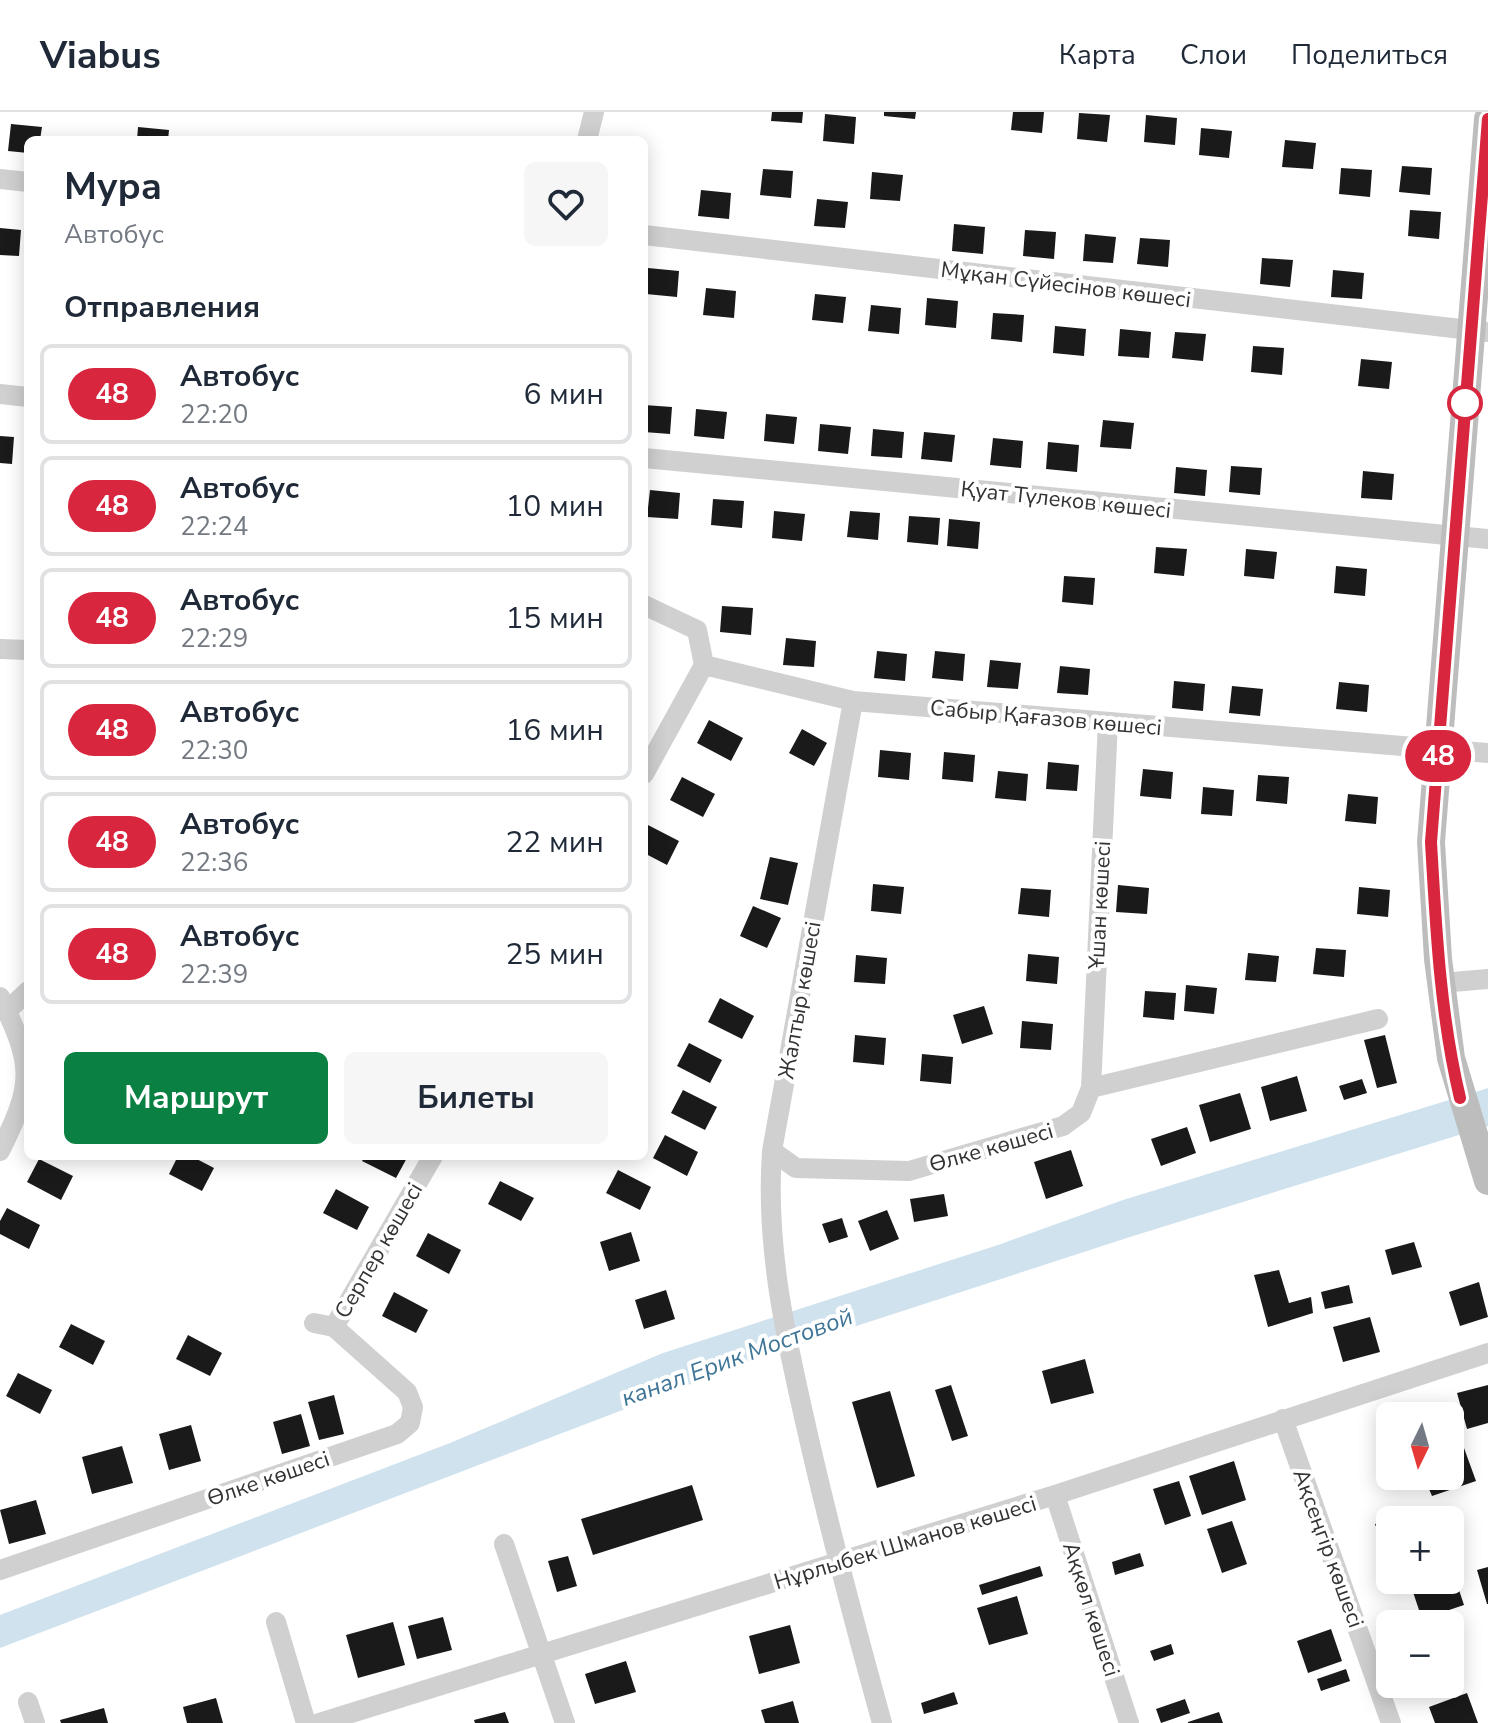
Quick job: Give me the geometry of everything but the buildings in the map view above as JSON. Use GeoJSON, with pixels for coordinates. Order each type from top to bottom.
{"type":"FeatureCollection","features":[{"type":"Feature","properties":{"kind":"main road"},"geometry":{"type":"LineString","coordinates":[[1488,119],[1479,331],[1455,537],[1431,842],[1441,983],[1451,1058],[1460,1098],[1488,1181]]}},
{"type":"Feature","properties":{"kind":"street"},"geometry":{"type":"LineString","coordinates":[[588,136],[594,112]]}},
{"type":"Feature","properties":{"kind":"street"},"geometry":{"type":"LineString","coordinates":[[0,179],[24,182]]}},
{"type":"Feature","properties":{"kind":"street","name":"Мұқан Сүйесінов көшесі"},"geometry":{"type":"LineString","coordinates":[[648,235],[1479,331]]}},
{"type":"Feature","properties":{"kind":"street"},"geometry":{"type":"LineString","coordinates":[[0,394],[24,397]]}},
{"type":"Feature","properties":{"kind":"street","name":"Қуат Түлеков көшесі"},"geometry":{"type":"LineString","coordinates":[[648,458],[1488,539]]}},
{"type":"Feature","properties":{"kind":"street"},"geometry":{"type":"LineString","coordinates":[[648,607],[697,630],[704,665],[648,767]]}},
{"type":"Feature","properties":{"kind":"street"},"geometry":{"type":"LineString","coordinates":[[0,649],[24,650]]}},
{"type":"Feature","properties":{"kind":"street","name":"Сабыр Қағазов көшесі"},"geometry":{"type":"LineString","coordinates":[[704,665],[853,701],[1488,753]]}},
{"type":"Feature","properties":{"kind":"street","name":"Жалтыр көшесі"},"geometry":{"type":"LineString","coordinates":[[853,701],[772,1151],[769,1193],[778,1301],[838,1563],[882,1723]]}},
{"type":"Feature","properties":{"kind":"street","name":"Ұшан көшесі"},"geometry":{"type":"LineString","coordinates":[[1091,1088],[1108,722]]}},
{"type":"Feature","properties":{"kind":"street"},"geometry":{"type":"LineString","coordinates":[[1441,983],[1488,979]]}},
{"type":"Feature","properties":{"kind":"street"},"geometry":{"type":"LineString","coordinates":[[24,996],[5,1017],[24,1053]]}},
{"type":"Feature","properties":{"kind":"street"},"geometry":{"type":"LineString","coordinates":[[1091,1088],[1378,1019]]}},
{"type":"Feature","properties":{"kind":"street","name":"Өлке көшесі"},"geometry":{"type":"LineString","coordinates":[[772,1151],[796,1168],[909,1171],[1063,1126],[1081,1113],[1091,1088]]}},
{"type":"Feature","properties":{"kind":"street"},"geometry":{"type":"LineString","coordinates":[[0,1151],[21,1108],[24,1094]]}},
{"type":"Feature","properties":{"kind":"street","name":"Серпер көшесі"},"geometry":{"type":"LineString","coordinates":[[324,1325],[430,1160]]}},
{"type":"Feature","properties":{"kind":"street","name":"Өлке көшесі"},"geometry":{"type":"LineString","coordinates":[[0,1570],[397,1434],[410,1423],[413,1407],[407,1392],[324,1325]]}},
{"type":"Feature","properties":{"kind":"street","name":"Нұрлыбек Шманов көшесі"},"geometry":{"type":"LineString","coordinates":[[319,1723],[1055,1495],[1488,1353]]}},
{"type":"Feature","properties":{"kind":"street","name":"Ақсеңгір көшесі"},"geometry":{"type":"LineString","coordinates":[[1283,1419],[1391,1723]]}},
{"type":"Feature","properties":{"kind":"street","name":"Ақкөл көшесі"},"geometry":{"type":"LineString","coordinates":[[1055,1495],[1129,1723]]}},
{"type":"Feature","properties":{"kind":"street"},"geometry":{"type":"LineString","coordinates":[[504,1544],[544,1653],[565,1723]]}},
{"type":"Feature","properties":{"kind":"street"},"geometry":{"type":"LineString","coordinates":[[276,1622],[306,1723]]}},
{"type":"Feature","properties":{"kind":"street"},"geometry":{"type":"LineString","coordinates":[[28,1702],[35,1723]]}},
{"type":"Feature","properties":{"kind":"water","name":"канал Ерик Мостовой"},"geometry":{"type":"Polygon","coordinates":[[[1488,1088],[1488,1126],[1133,1236],[764,1356],[0,1648],[0,1615],[450,1443],[663,1353],[998,1245],[1123,1200],[1488,1088]]]}},
{"type":"Feature","properties":{"kind":"bus line","name":"48"},"geometry":{"type":"LineString","coordinates":[[1460,1098],[1451,1058],[1438,959],[1431,842],[1488,119]]}}]}
